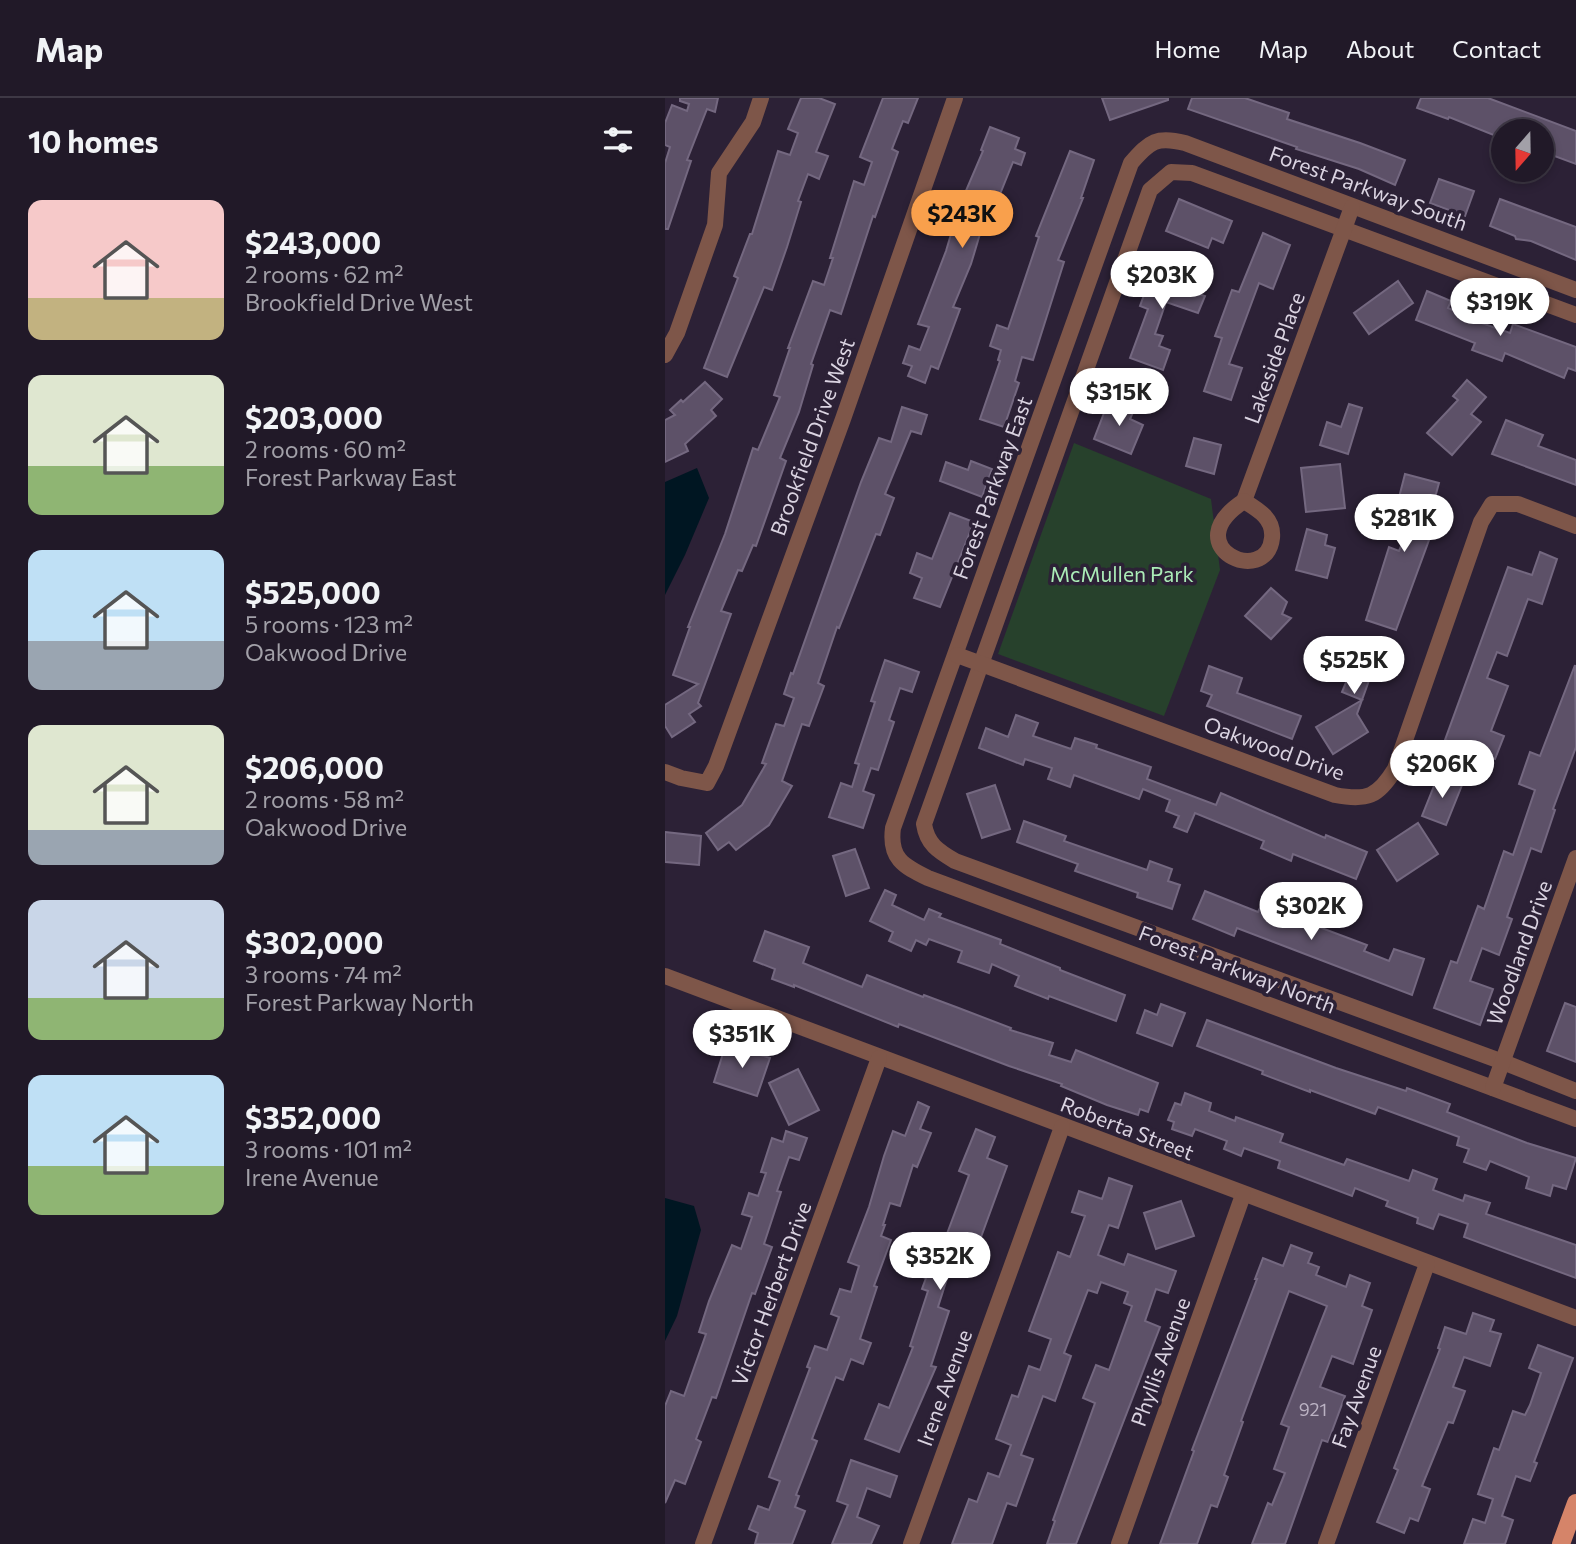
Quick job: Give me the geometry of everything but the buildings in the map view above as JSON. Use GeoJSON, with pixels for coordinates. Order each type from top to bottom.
{"type":"FeatureCollection","features":[{"type":"Feature","properties":{"kind":"main road"},"geometry":{"type":"LineString","coordinates":[[1561,1544],[1576,1503]]}},
{"type":"Feature","properties":{"kind":"street"},"geometry":{"type":"LineString","coordinates":[[665,355],[677,333],[715,225],[719,173],[753,122],[761,98]]}},
{"type":"Feature","properties":{"kind":"street","name":"Brookfield Drive West"},"geometry":{"type":"LineString","coordinates":[[665,772],[707,783],[716,766],[843,419],[955,98]]}},
{"type":"Feature","properties":{"kind":"street","name":"Forest Parkway South"},"geometry":{"type":"LineString","coordinates":[[1145,146],[1164,138],[1185,143],[1576,290]]}},
{"type":"Feature","properties":{"kind":"street","name":"Forest Parkway East"},"geometry":{"type":"LineString","coordinates":[[893,849],[893,828],[1132,163],[1145,146]]}},
{"type":"Feature","properties":{"kind":"street"},"geometry":{"type":"LineString","coordinates":[[957,655],[980,664],[1150,190],[1171,172],[1192,173],[1576,316]]}},
{"type":"Feature","properties":{"kind":"street","name":"Lakeside Place"},"geometry":{"type":"LineString","coordinates":[[1244,501],[1352,207]]}},
{"type":"Feature","properties":{"kind":"street","name":"Oakwood Drive"},"geometry":{"type":"LineString","coordinates":[[980,664],[1335,795],[1354,799],[1373,795],[1386,785],[1395,769],[1481,522],[1492,504],[1518,504],[1576,526]]}},
{"type":"Feature","properties":{"kind":"street","name":"Forest Parkway North"},"geometry":{"type":"LineString","coordinates":[[980,664],[924,824],[926,837],[941,853],[955,861],[1576,1091]]}},
{"type":"Feature","properties":{"kind":"street","name":"Forest Parkway North"},"geometry":{"type":"LineString","coordinates":[[893,849],[908,868],[928,878],[1576,1119]]}},
{"type":"Feature","properties":{"kind":"street","name":"Woodland Drive"},"geometry":{"type":"LineString","coordinates":[[1493,1088],[1576,859]]}},
{"type":"Feature","properties":{"kind":"street"},"geometry":{"type":"LineString","coordinates":[[1072,930],[1080,907]]}},
{"type":"Feature","properties":{"kind":"street","name":"Roberta Street"},"geometry":{"type":"LineString","coordinates":[[665,976],[1576,1318]]}},
{"type":"Feature","properties":{"kind":"street","name":"Victor Herbert Drive"},"geometry":{"type":"LineString","coordinates":[[703,1544],[879,1058]]}},
{"type":"Feature","properties":{"kind":"street","name":"Irene Avenue"},"geometry":{"type":"LineString","coordinates":[[911,1544],[1062,1127]]}},
{"type":"Feature","properties":{"kind":"street","name":"Phyllis Avenue"},"geometry":{"type":"LineString","coordinates":[[1119,1544],[1244,1195]]}},
{"type":"Feature","properties":{"kind":"street","name":"Fay Avenue"},"geometry":{"type":"LineString","coordinates":[[1327,1544],[1427,1264]]}},
{"type":"Feature","properties":{"kind":"green space","name":"McMullen Park"},"geometry":{"type":"Polygon","coordinates":[[[1074,443],[1211,499],[1220,570],[1164,716],[998,654],[1074,443]]]}},
{"type":"Feature","properties":{"kind":"water"},"geometry":{"type":"Polygon","coordinates":[[[697,468],[709,498],[665,595],[665,482],[697,468]]]}},
{"type":"Feature","properties":{"kind":"water"},"geometry":{"type":"Polygon","coordinates":[[[665,1198],[694,1206],[701,1230],[677,1316],[665,1341],[665,1198]]]}}]}
